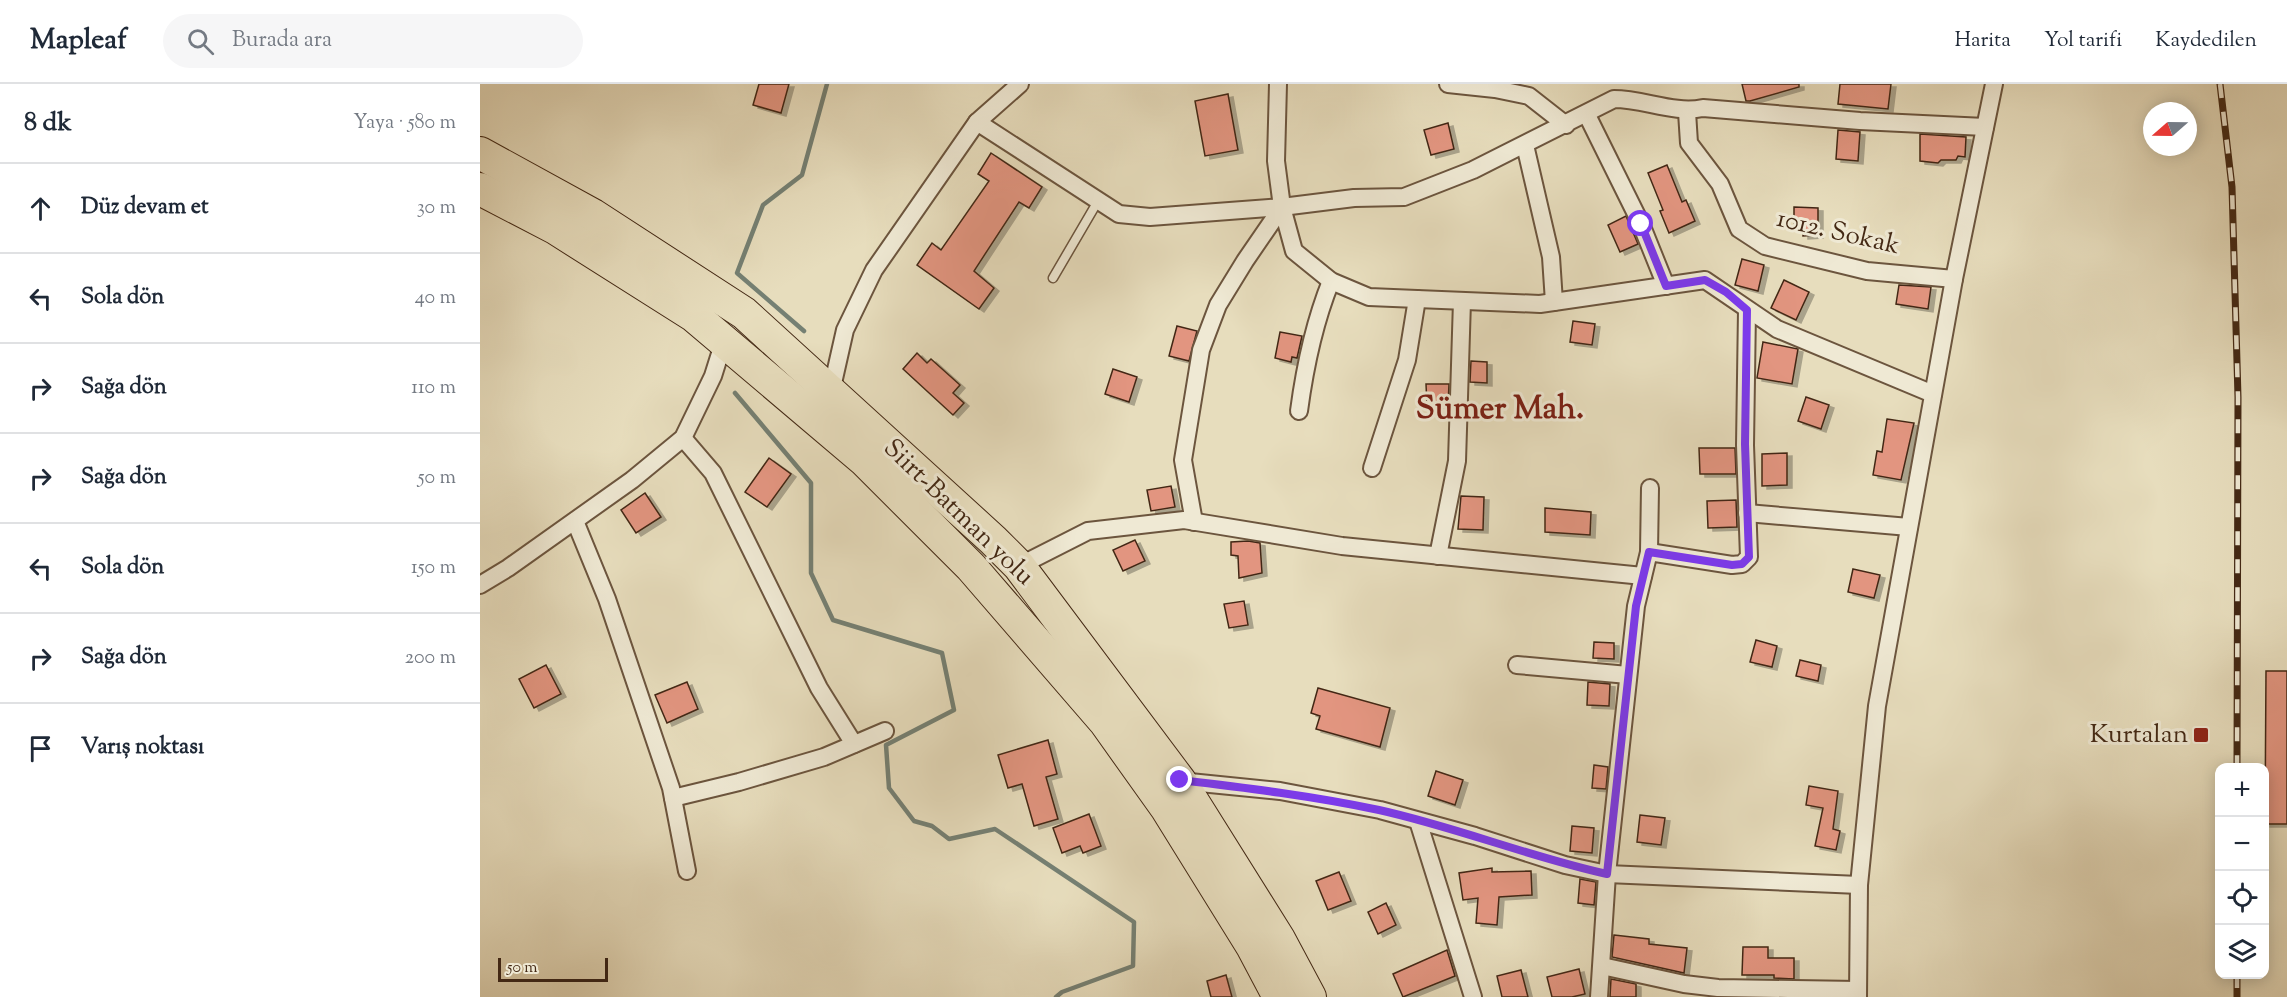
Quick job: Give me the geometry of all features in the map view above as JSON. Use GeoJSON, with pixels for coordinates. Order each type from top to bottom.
{"type":"FeatureCollection","features":[{"type":"Feature","properties":{"kind":"highway","name":"Siirt-Batman yolu"},"geometry":{"type":"LineString","coordinates":[[480,153],[593,215],[744,313],[1019,566],[1180,780],[1279,939],[1310,997]]}},
{"type":"Feature","properties":{"kind":"highway","name":"Siirt-Batman yolu"},"geometry":{"type":"LineString","coordinates":[[480,189],[555,228],[694,316],[864,460],[963,559],[1098,714],[1167,809],[1252,946],[1279,997]]}},
{"type":"Feature","properties":{"kind":"street"},"geometry":{"type":"LineString","coordinates":[[831,392],[844,330],[874,270],[977,122],[1020,84]]}},
{"type":"Feature","properties":{"kind":"street"},"geometry":{"type":"LineString","coordinates":[[1278,84],[1275,161],[1282,207],[1294,251],[1331,281],[1369,297],[1540,304],[1705,280],[1726,292],[1747,310],[1777,329],[1933,394]]}},
{"type":"Feature","properties":{"kind":"street"},"geometry":{"type":"LineString","coordinates":[[1448,84],[1529,90],[1566,125]]}},
{"type":"Feature","properties":{"kind":"street"},"geometry":{"type":"LineString","coordinates":[[1602,966],[1684,984],[1718,988],[1858,994],[1859,885],[1877,706],[1954,279],[1994,84]]}},
{"type":"Feature","properties":{"kind":"street"},"geometry":{"type":"LineString","coordinates":[[977,122],[1119,214],[1150,217],[1282,207],[1354,198],[1404,197],[1473,170],[1587,115],[1614,99],[1630,99],[1687,112],[1703,108],[1860,121],[1985,127]]}},
{"type":"Feature","properties":{"kind":"street","name":"1012. Sokak"},"geometry":{"type":"LineString","coordinates":[[1687,112],[1689,143],[1720,184],[1739,229],[1766,246],[1867,271],[1954,279]]}},
{"type":"Feature","properties":{"kind":"street"},"geometry":{"type":"LineString","coordinates":[[1587,115],[1641,224],[1666,286]]}},
{"type":"Feature","properties":{"kind":"street"},"geometry":{"type":"LineString","coordinates":[[1525,145],[1551,257],[1554,302]]}},
{"type":"Feature","properties":{"kind":"street"},"geometry":{"type":"LineString","coordinates":[[1194,522],[1183,460],[1201,350],[1218,305],[1282,207]]}},
{"type":"Feature","properties":{"kind":"street"},"geometry":{"type":"LineString","coordinates":[[1299,411],[1305,366],[1321,306],[1331,281]]}},
{"type":"Feature","properties":{"kind":"street"},"geometry":{"type":"LineString","coordinates":[[1372,468],[1407,360],[1417,299]]}},
{"type":"Feature","properties":{"kind":"street"},"geometry":{"type":"LineString","coordinates":[[1438,556],[1457,461],[1462,301]]}},
{"type":"Feature","properties":{"kind":"street"},"geometry":{"type":"LineString","coordinates":[[1649,552],[1732,565],[1742,564],[1749,557],[1745,444],[1747,310]]}},
{"type":"Feature","properties":{"kind":"street"},"geometry":{"type":"LineString","coordinates":[[480,585],[632,480],[683,438],[713,376],[724,341]]}},
{"type":"Feature","properties":{"kind":"street"},"geometry":{"type":"LineString","coordinates":[[683,438],[713,472],[819,687],[854,744]]}},
{"type":"Feature","properties":{"kind":"street"},"geometry":{"type":"LineString","coordinates":[[1599,997],[1607,874],[1628,675],[1636,606],[1649,552],[1650,488]]}},
{"type":"Feature","properties":{"kind":"street"},"geometry":{"type":"LineString","coordinates":[[1747,513],[1909,527]]}},
{"type":"Feature","properties":{"kind":"street"},"geometry":{"type":"LineString","coordinates":[[575,520],[608,599],[673,798],[687,871]]}},
{"type":"Feature","properties":{"kind":"street"},"geometry":{"type":"LineString","coordinates":[[1019,566],[1088,531],[1184,520],[1342,546],[1643,576]]}},
{"type":"Feature","properties":{"kind":"street"},"geometry":{"type":"LineString","coordinates":[[1517,665],[1628,675]]}},
{"type":"Feature","properties":{"kind":"street"},"geometry":{"type":"LineString","coordinates":[[673,798],[803,763],[885,731]]}},
{"type":"Feature","properties":{"kind":"street"},"geometry":{"type":"LineString","coordinates":[[1180,780],[1280,791],[1380,810],[1565,865],[1607,874],[1859,885]]}},
{"type":"Feature","properties":{"kind":"street"},"geometry":{"type":"LineString","coordinates":[[1418,821],[1473,997]]}},
{"type":"Feature","properties":{"kind":"lane"},"geometry":{"type":"LineString","coordinates":[[1053,278],[1098,201]]}},
{"type":"Feature","properties":{"kind":"building"},"geometry":{"type":"Polygon","coordinates":[[[759,84],[789,84],[781,113],[753,105],[759,84]]]}},
{"type":"Feature","properties":{"kind":"building"},"geometry":{"type":"Polygon","coordinates":[[[1742,84],[1799,84],[1799,87],[1746,101],[1742,84]]]}},
{"type":"Feature","properties":{"kind":"building"},"geometry":{"type":"Polygon","coordinates":[[[1840,84],[1891,84],[1888,109],[1838,104],[1840,84]]]}},
{"type":"Feature","properties":{"kind":"building"},"geometry":{"type":"Polygon","coordinates":[[[1228,94],[1238,150],[1205,156],[1195,101],[1228,94]]]}},
{"type":"Feature","properties":{"kind":"building"},"geometry":{"type":"Polygon","coordinates":[[[1448,123],[1454,149],[1431,155],[1424,130],[1448,123]]]}},
{"type":"Feature","properties":{"kind":"building"},"geometry":{"type":"Polygon","coordinates":[[[1838,130],[1860,132],[1858,161],[1836,159],[1838,130]]]}},
{"type":"Feature","properties":{"kind":"building"},"geometry":{"type":"Polygon","coordinates":[[[1920,134],[1966,137],[1965,157],[1958,156],[1956,160],[1941,160],[1938,163],[1920,161],[1920,134]]]}},
{"type":"Feature","properties":{"kind":"building"},"geometry":{"type":"Polygon","coordinates":[[[991,153],[1042,187],[1029,208],[1019,202],[974,271],[994,288],[979,309],[917,265],[932,243],[941,250],[989,181],[978,174],[991,153]]]}},
{"type":"Feature","properties":{"kind":"building"},"geometry":{"type":"Polygon","coordinates":[[[1667,165],[1682,202],[1686,200],[1695,221],[1669,233],[1660,211],[1663,210],[1648,173],[1667,165]]]}},
{"type":"Feature","properties":{"kind":"building"},"geometry":{"type":"Polygon","coordinates":[[[1794,207],[1818,208],[1818,235],[1803,236],[1803,228],[1794,228],[1794,207]]]}},
{"type":"Feature","properties":{"kind":"building"},"geometry":{"type":"Polygon","coordinates":[[[1626,216],[1638,244],[1620,252],[1608,225],[1626,216]]]}},
{"type":"Feature","properties":{"kind":"building"},"geometry":{"type":"Polygon","coordinates":[[[1742,259],[1764,265],[1758,291],[1735,285],[1742,259]]]}},
{"type":"Feature","properties":{"kind":"building"},"geometry":{"type":"Polygon","coordinates":[[[1784,280],[1809,292],[1796,320],[1771,308],[1784,280]]]}},
{"type":"Feature","properties":{"kind":"building"},"geometry":{"type":"Polygon","coordinates":[[[1899,285],[1931,287],[1928,309],[1896,304],[1899,285]]]}},
{"type":"Feature","properties":{"kind":"building"},"geometry":{"type":"Polygon","coordinates":[[[1573,321],[1595,324],[1592,345],[1570,342],[1573,321]]]}},
{"type":"Feature","properties":{"kind":"building"},"geometry":{"type":"Polygon","coordinates":[[[1177,326],[1197,331],[1189,361],[1169,356],[1177,326]]]}},
{"type":"Feature","properties":{"kind":"building"},"geometry":{"type":"Polygon","coordinates":[[[1280,332],[1302,336],[1297,358],[1292,357],[1291,362],[1275,358],[1280,332]]]}},
{"type":"Feature","properties":{"kind":"building"},"geometry":{"type":"Polygon","coordinates":[[[1763,342],[1798,349],[1792,384],[1757,378],[1763,342]]]}},
{"type":"Feature","properties":{"kind":"building"},"geometry":{"type":"Polygon","coordinates":[[[917,353],[927,363],[931,359],[960,385],[953,393],[964,403],[953,415],[903,369],[917,353]]]}},
{"type":"Feature","properties":{"kind":"building"},"geometry":{"type":"Polygon","coordinates":[[[1471,361],[1487,362],[1487,383],[1470,382],[1471,361]]]}},
{"type":"Feature","properties":{"kind":"building"},"geometry":{"type":"Polygon","coordinates":[[[1113,369],[1137,377],[1129,402],[1105,394],[1113,369]]]}},
{"type":"Feature","properties":{"kind":"building"},"geometry":{"type":"Polygon","coordinates":[[[1426,384],[1449,384],[1448,405],[1427,406],[1426,384]]]}},
{"type":"Feature","properties":{"kind":"building"},"geometry":{"type":"Polygon","coordinates":[[[1806,397],[1829,405],[1821,429],[1798,421],[1806,397]]]}},
{"type":"Feature","properties":{"kind":"building"},"geometry":{"type":"Polygon","coordinates":[[[1887,419],[1914,423],[1901,480],[1873,475],[1877,451],[1882,452],[1887,419]]]}},
{"type":"Feature","properties":{"kind":"building"},"geometry":{"type":"Polygon","coordinates":[[[1699,448],[1735,448],[1736,474],[1700,474],[1699,448]]]}},
{"type":"Feature","properties":{"kind":"building"},"geometry":{"type":"Polygon","coordinates":[[[1787,453],[1787,485],[1762,486],[1762,454],[1787,453]]]}},
{"type":"Feature","properties":{"kind":"building"},"geometry":{"type":"Polygon","coordinates":[[[769,458],[791,474],[767,507],[745,492],[769,458]]]}},
{"type":"Feature","properties":{"kind":"building"},"geometry":{"type":"Polygon","coordinates":[[[1171,486],[1175,507],[1151,511],[1147,490],[1171,486]]]}},
{"type":"Feature","properties":{"kind":"building"},"geometry":{"type":"Polygon","coordinates":[[[645,493],[661,517],[636,533],[621,510],[645,493]]]}},
{"type":"Feature","properties":{"kind":"building"},"geometry":{"type":"Polygon","coordinates":[[[1461,496],[1484,497],[1483,530],[1458,529],[1461,496]]]}},
{"type":"Feature","properties":{"kind":"building"},"geometry":{"type":"Polygon","coordinates":[[[1736,500],[1737,527],[1708,528],[1707,501],[1736,500]]]}},
{"type":"Feature","properties":{"kind":"building"},"geometry":{"type":"Polygon","coordinates":[[[1545,508],[1591,512],[1590,535],[1545,532],[1545,508]]]}},
{"type":"Feature","properties":{"kind":"building"},"geometry":{"type":"Polygon","coordinates":[[[1135,540],[1145,561],[1123,571],[1113,550],[1135,540]]]}},
{"type":"Feature","properties":{"kind":"building"},"geometry":{"type":"Polygon","coordinates":[[[1231,542],[1260,543],[1262,573],[1239,578],[1238,556],[1231,555],[1231,542]]]}},
{"type":"Feature","properties":{"kind":"building"},"geometry":{"type":"Polygon","coordinates":[[[1853,569],[1880,575],[1874,598],[1848,592],[1853,569]]]}},
{"type":"Feature","properties":{"kind":"building"},"geometry":{"type":"Polygon","coordinates":[[[1244,601],[1248,625],[1229,628],[1224,604],[1244,601]]]}},
{"type":"Feature","properties":{"kind":"building"},"geometry":{"type":"Polygon","coordinates":[[[1756,640],[1777,646],[1772,667],[1750,662],[1756,640]]]}},
{"type":"Feature","properties":{"kind":"building"},"geometry":{"type":"Polygon","coordinates":[[[1594,642],[1614,643],[1614,659],[1593,658],[1594,642]]]}},
{"type":"Feature","properties":{"kind":"building"},"geometry":{"type":"Polygon","coordinates":[[[1800,660],[1821,665],[1818,681],[1796,676],[1800,660]]]}},
{"type":"Feature","properties":{"kind":"building"},"geometry":{"type":"Polygon","coordinates":[[[546,665],[561,694],[534,708],[519,679],[546,665]]]}},
{"type":"Feature","properties":{"kind":"building"},"geometry":{"type":"Polygon","coordinates":[[[2266,671],[2287,671],[2287,824],[2269,824],[2269,763],[2265,763],[2266,671]]]}},
{"type":"Feature","properties":{"kind":"building"},"geometry":{"type":"Polygon","coordinates":[[[687,682],[698,709],[667,723],[655,695],[687,682]]]}},
{"type":"Feature","properties":{"kind":"building"},"geometry":{"type":"Polygon","coordinates":[[[1588,682],[1610,684],[1609,706],[1587,705],[1588,682]]]}},
{"type":"Feature","properties":{"kind":"building"},"geometry":{"type":"Polygon","coordinates":[[[1318,688],[1390,708],[1380,747],[1316,729],[1320,716],[1311,713],[1318,688]]]}},
{"type":"Feature","properties":{"kind":"building"},"geometry":{"type":"Polygon","coordinates":[[[1048,740],[1057,774],[1046,777],[1058,819],[1034,826],[1022,784],[1008,788],[998,755],[1048,740]]]}},
{"type":"Feature","properties":{"kind":"building"},"geometry":{"type":"Polygon","coordinates":[[[1594,765],[1608,767],[1606,789],[1592,788],[1594,765]]]}},
{"type":"Feature","properties":{"kind":"building"},"geometry":{"type":"Polygon","coordinates":[[[1436,771],[1463,780],[1455,805],[1428,796],[1436,771]]]}},
{"type":"Feature","properties":{"kind":"building"},"geometry":{"type":"Polygon","coordinates":[[[1809,786],[1838,791],[1833,829],[1840,831],[1836,850],[1815,846],[1823,808],[1806,805],[1809,786]]]}},
{"type":"Feature","properties":{"kind":"building"},"geometry":{"type":"Polygon","coordinates":[[[1089,814],[1101,846],[1083,853],[1080,846],[1062,853],[1053,828],[1089,814]]]}},
{"type":"Feature","properties":{"kind":"building"},"geometry":{"type":"Polygon","coordinates":[[[1640,815],[1665,818],[1661,845],[1637,842],[1640,815]]]}},
{"type":"Feature","properties":{"kind":"building"},"geometry":{"type":"Polygon","coordinates":[[[1572,826],[1594,828],[1592,853],[1570,851],[1572,826]]]}},
{"type":"Feature","properties":{"kind":"building"},"geometry":{"type":"Polygon","coordinates":[[[1492,868],[1492,872],[1531,871],[1532,895],[1499,897],[1497,925],[1476,923],[1478,898],[1463,900],[1459,873],[1492,868]]]}},
{"type":"Feature","properties":{"kind":"building"},"geometry":{"type":"Polygon","coordinates":[[[1339,872],[1351,901],[1328,910],[1316,881],[1339,872]]]}},
{"type":"Feature","properties":{"kind":"building"},"geometry":{"type":"Polygon","coordinates":[[[1580,879],[1596,882],[1594,905],[1578,903],[1580,879]]]}},
{"type":"Feature","properties":{"kind":"building"},"geometry":{"type":"Polygon","coordinates":[[[1386,903],[1396,925],[1378,934],[1368,912],[1386,903]]]}},
{"type":"Feature","properties":{"kind":"building"},"geometry":{"type":"Polygon","coordinates":[[[1614,935],[1649,939],[1649,944],[1687,948],[1684,973],[1612,957],[1614,935]]]}},
{"type":"Feature","properties":{"kind":"building"},"geometry":{"type":"Polygon","coordinates":[[[1743,947],[1768,947],[1768,958],[1794,958],[1794,979],[1774,978],[1774,975],[1742,975],[1743,947]]]}},
{"type":"Feature","properties":{"kind":"building"},"geometry":{"type":"Polygon","coordinates":[[[1447,950],[1455,976],[1403,997],[1393,974],[1447,950]]]}},
{"type":"Feature","properties":{"kind":"building"},"geometry":{"type":"Polygon","coordinates":[[[1579,969],[1585,994],[1572,997],[1552,997],[1547,977],[1579,969]]]}},
{"type":"Feature","properties":{"kind":"building"},"geometry":{"type":"Polygon","coordinates":[[[1521,970],[1528,997],[1502,997],[1497,976],[1521,970]]]}},
{"type":"Feature","properties":{"kind":"building"},"geometry":{"type":"Polygon","coordinates":[[[1226,975],[1232,997],[1211,997],[1207,981],[1226,975]]]}},
{"type":"Feature","properties":{"kind":"building"},"geometry":{"type":"Polygon","coordinates":[[[1611,979],[1636,984],[1636,997],[1610,997],[1611,979]]]}},
{"type":"Feature","properties":{"kind":"waterway"},"geometry":{"type":"LineString","coordinates":[[804,331],[737,273],[763,205],[802,175],[827,84]]}},
{"type":"Feature","properties":{"kind":"waterway"},"geometry":{"type":"LineString","coordinates":[[735,393],[811,483],[811,573],[833,620],[942,653],[954,710],[886,745],[889,788],[914,821],[932,826],[949,839],[995,829],[1134,922],[1133,966],[1062,992],[1056,997]]}},
{"type":"Feature","properties":{"kind":"railway"},"geometry":{"type":"LineString","coordinates":[[2220,84],[2232,187],[2238,397],[2237,763]]}},
{"type":"Feature","properties":{"kind":"railway"},"geometry":{"type":"LineString","coordinates":[[2237,979],[2237,997]]}},
{"type":"Feature","properties":{"kind":"place","name":"Kurtalan"},"geometry":{"type":"Point","coordinates":[2201,735]}},
{"type":"Feature","properties":{"kind":"district","name":"Sümer Mah."},"geometry":{"type":"Point","coordinates":[1500,410]}},
{"type":"Feature","properties":{"kind":"route"},"geometry":{"type":"LineString","coordinates":[[1180,780],[1280,791],[1380,810],[1475,836],[1565,865],[1607,874],[1636,606],[1649,552],[1732,565],[1742,564],[1749,557],[1745,444],[1747,310],[1726,292],[1705,280],[1666,286],[1641,224]]}}]}
